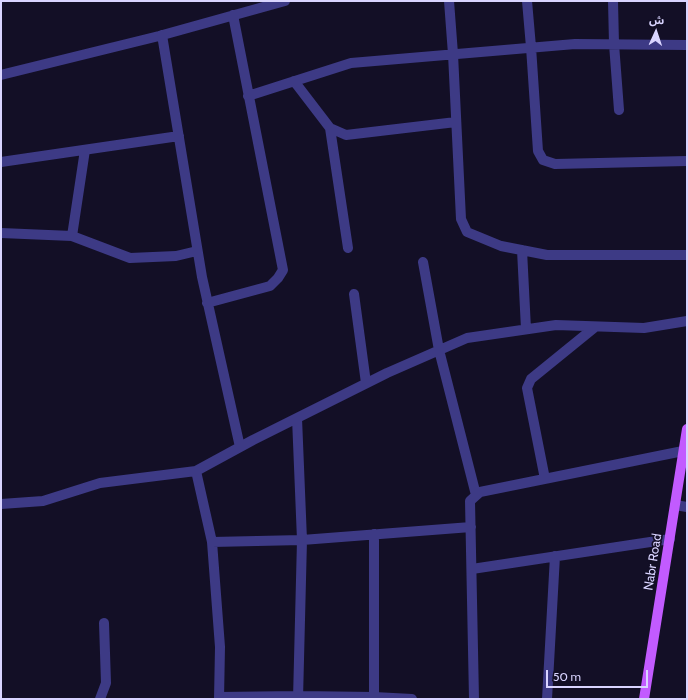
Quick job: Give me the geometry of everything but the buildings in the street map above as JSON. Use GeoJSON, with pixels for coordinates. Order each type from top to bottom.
{"type":"FeatureCollection","features":[{"type":"Feature","properties":{"kind":"main road","name":"Nabr Road"},"geometry":{"type":"LineString","coordinates":[[644,699],[687,428]]}},
{"type":"Feature","properties":{"kind":"street"},"geometry":{"type":"LineString","coordinates":[[1,75],[162,35],[286,1]]}},
{"type":"Feature","properties":{"kind":"street"},"geometry":{"type":"LineString","coordinates":[[449,1],[461,219],[467,232],[501,246],[547,255],[687,255]]}},
{"type":"Feature","properties":{"kind":"street"},"geometry":{"type":"LineString","coordinates":[[527,1],[538,151],[543,160],[555,164],[687,161]]}},
{"type":"Feature","properties":{"kind":"street"},"geometry":{"type":"LineString","coordinates":[[612,1],[619,110]]}},
{"type":"Feature","properties":{"kind":"street"},"geometry":{"type":"LineString","coordinates":[[208,303],[270,286],[283,270],[233,15]]}},
{"type":"Feature","properties":{"kind":"street"},"geometry":{"type":"LineString","coordinates":[[162,35],[197,251],[240,448]]}},
{"type":"Feature","properties":{"kind":"street"},"geometry":{"type":"LineString","coordinates":[[248,96],[351,63],[576,44],[687,46]]}},
{"type":"Feature","properties":{"kind":"street"},"geometry":{"type":"LineString","coordinates":[[294,81],[330,128],[348,248]]}},
{"type":"Feature","properties":{"kind":"street"},"geometry":{"type":"LineString","coordinates":[[330,128],[346,134],[456,122]]}},
{"type":"Feature","properties":{"kind":"street"},"geometry":{"type":"LineString","coordinates":[[1,162],[179,136]]}},
{"type":"Feature","properties":{"kind":"street"},"geometry":{"type":"LineString","coordinates":[[72,236],[84,150]]}},
{"type":"Feature","properties":{"kind":"street"},"geometry":{"type":"LineString","coordinates":[[1,233],[72,236],[130,258],[176,256],[197,251]]}},
{"type":"Feature","properties":{"kind":"street"},"geometry":{"type":"LineString","coordinates":[[522,250],[526,330]]}},
{"type":"Feature","properties":{"kind":"street"},"geometry":{"type":"LineString","coordinates":[[423,262],[439,350],[476,495]]}},
{"type":"Feature","properties":{"kind":"street"},"geometry":{"type":"LineString","coordinates":[[354,294],[366,383]]}},
{"type":"Feature","properties":{"kind":"street"},"geometry":{"type":"LineString","coordinates":[[1,504],[43,501],[100,483],[196,471],[366,383],[467,338],[556,325],[644,328],[687,321]]}},
{"type":"Feature","properties":{"kind":"street"},"geometry":{"type":"LineString","coordinates":[[545,479],[527,388],[531,379],[595,326]]}},
{"type":"Feature","properties":{"kind":"street"},"geometry":{"type":"LineString","coordinates":[[297,418],[302,540],[298,697]]}},
{"type":"Feature","properties":{"kind":"street"},"geometry":{"type":"LineString","coordinates":[[474,699],[470,500],[480,492],[683,451]]}},
{"type":"Feature","properties":{"kind":"street"},"geometry":{"type":"LineString","coordinates":[[196,471],[212,542],[220,647],[219,698],[298,697],[412,699]]}},
{"type":"Feature","properties":{"kind":"street"},"geometry":{"type":"LineString","coordinates":[[675,505],[687,507]]}},
{"type":"Feature","properties":{"kind":"street"},"geometry":{"type":"LineString","coordinates":[[212,542],[302,540],[471,527]]}},
{"type":"Feature","properties":{"kind":"street"},"geometry":{"type":"LineString","coordinates":[[374,534],[374,698]]}},
{"type":"Feature","properties":{"kind":"street"},"geometry":{"type":"LineString","coordinates":[[472,569],[670,539]]}},
{"type":"Feature","properties":{"kind":"street"},"geometry":{"type":"LineString","coordinates":[[547,699],[555,556]]}},
{"type":"Feature","properties":{"kind":"street"},"geometry":{"type":"LineString","coordinates":[[100,699],[106,683],[104,623]]}}]}
